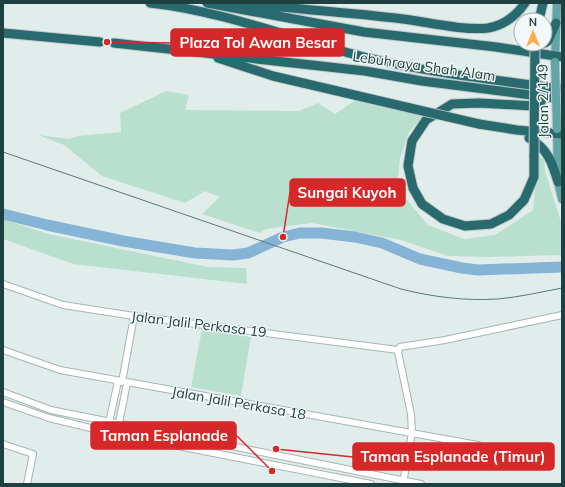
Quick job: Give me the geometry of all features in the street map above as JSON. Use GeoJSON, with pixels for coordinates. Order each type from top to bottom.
{"type":"FeatureCollection","features":[{"type":"Feature","properties":{"kind":"highway","name":"Lebuhraya Shah Alam"},"geometry":{"type":"LineString","coordinates":[[154,3],[232,20],[399,65],[469,78],[562,89]]}},
{"type":"Feature","properties":{"kind":"highway"},"geometry":{"type":"LineString","coordinates":[[207,3],[364,32],[513,50]]}},
{"type":"Feature","properties":{"kind":"highway"},"geometry":{"type":"LineString","coordinates":[[231,8],[244,4],[260,5],[402,19],[460,27],[488,28],[505,23],[518,13],[525,3]]}},
{"type":"Feature","properties":{"kind":"highway"},"geometry":{"type":"LineString","coordinates":[[553,30],[556,23]]}},
{"type":"Feature","properties":{"kind":"highway"},"geometry":{"type":"LineString","coordinates":[[3,33],[100,42]]}},
{"type":"Feature","properties":{"kind":"highway","name":"Lebuhraya Shah Alam"},"geometry":{"type":"LineString","coordinates":[[114,43],[365,71],[422,81],[562,99]]}},
{"type":"Feature","properties":{"kind":"highway"},"geometry":{"type":"LineString","coordinates":[[201,52],[273,76],[479,124],[517,130],[558,132]]}},
{"type":"Feature","properties":{"kind":"highway"},"geometry":{"type":"LineString","coordinates":[[524,52],[558,58]]}},
{"type":"Feature","properties":{"kind":"highway"},"geometry":{"type":"LineString","coordinates":[[535,52],[534,105],[534,156],[534,177],[524,200],[508,215],[491,224],[464,226],[443,219],[422,204],[414,188],[408,166],[412,141],[426,120],[452,104],[479,103],[533,106],[534,105],[550,98]]}},
{"type":"Feature","properties":{"kind":"highway"},"geometry":{"type":"LineString","coordinates":[[517,130],[537,142],[545,150],[551,161],[558,182]]}},
{"type":"Feature","properties":{"kind":"main road","name":"Jalan 2/149"},"geometry":{"type":"LineString","coordinates":[[557,3],[558,182],[562,199]]}},
{"type":"Feature","properties":{"kind":"street","name":"Jalan Jalil Perkasa 19"},"geometry":{"type":"LineString","coordinates":[[3,284],[63,305],[134,316],[398,351],[402,346],[445,340],[562,314]]}},
{"type":"Feature","properties":{"kind":"street"},"geometry":{"type":"LineString","coordinates":[[117,434],[122,382],[134,316]]}},
{"type":"Feature","properties":{"kind":"street","name":"Jalan Jalil Perkasa 18"},"geometry":{"type":"LineString","coordinates":[[3,350],[60,370],[478,445]]}},
{"type":"Feature","properties":{"kind":"street"},"geometry":{"type":"LineString","coordinates":[[398,351],[411,414],[412,433],[403,482]]}},
{"type":"Feature","properties":{"kind":"street"},"geometry":{"type":"LineString","coordinates":[[107,432],[109,421],[122,382]]}},
{"type":"Feature","properties":{"kind":"street"},"geometry":{"type":"LineString","coordinates":[[3,392],[51,410],[403,482],[421,484]]}},
{"type":"Feature","properties":{"kind":"street"},"geometry":{"type":"LineString","coordinates":[[3,402],[49,418],[107,432],[370,484]]}},
{"type":"Feature","properties":{"kind":"street"},"geometry":{"type":"LineString","coordinates":[[3,444],[33,454],[27,484]]}},
{"type":"Feature","properties":{"kind":"green space"},"geometry":{"type":"Polygon","coordinates":[[[166,91],[189,95],[185,110],[299,111],[318,103],[335,114],[357,99],[424,116],[409,132],[400,158],[397,188],[428,225],[464,239],[495,235],[533,210],[538,158],[544,158],[545,171],[562,225],[562,255],[489,257],[448,256],[401,240],[312,223],[266,229],[260,233],[202,214],[220,197],[205,191],[185,203],[102,176],[64,145],[38,135],[69,139],[78,136],[121,132],[120,113],[166,91]]]}},
{"type":"Feature","properties":{"kind":"green space"},"geometry":{"type":"Polygon","coordinates":[[[3,219],[48,234],[208,267],[246,268],[247,284],[73,264],[3,239],[3,219]]]}},
{"type":"Feature","properties":{"kind":"green space"},"geometry":{"type":"Polygon","coordinates":[[[202,329],[251,337],[241,396],[191,387],[202,329]]]}},
{"type":"Feature","properties":{"kind":"waterway"},"geometry":{"type":"LineString","coordinates":[[3,214],[123,241],[195,253],[233,255],[248,253],[283,237],[300,233],[321,233],[355,237],[382,243],[420,259],[462,268],[478,270],[562,267]]}},
{"type":"Feature","properties":{"kind":"tram line"},"geometry":{"type":"LineString","coordinates":[[3,152],[401,289],[449,298],[498,299],[562,288]]}},
{"type":"Feature","properties":{"kind":"place","name":"Plaza Tol Awan Besar"},"geometry":{"type":"Point","coordinates":[107,42]}},
{"type":"Feature","properties":{"kind":"place","name":"Sungai Kuyoh"},"geometry":{"type":"Point","coordinates":[283,237]}},
{"type":"Feature","properties":{"kind":"place","name":"Taman Esplanade (Timur)"},"geometry":{"type":"Point","coordinates":[276,449]}},
{"type":"Feature","properties":{"kind":"place","name":"Taman Esplanade"},"geometry":{"type":"Point","coordinates":[272,471]}}]}
